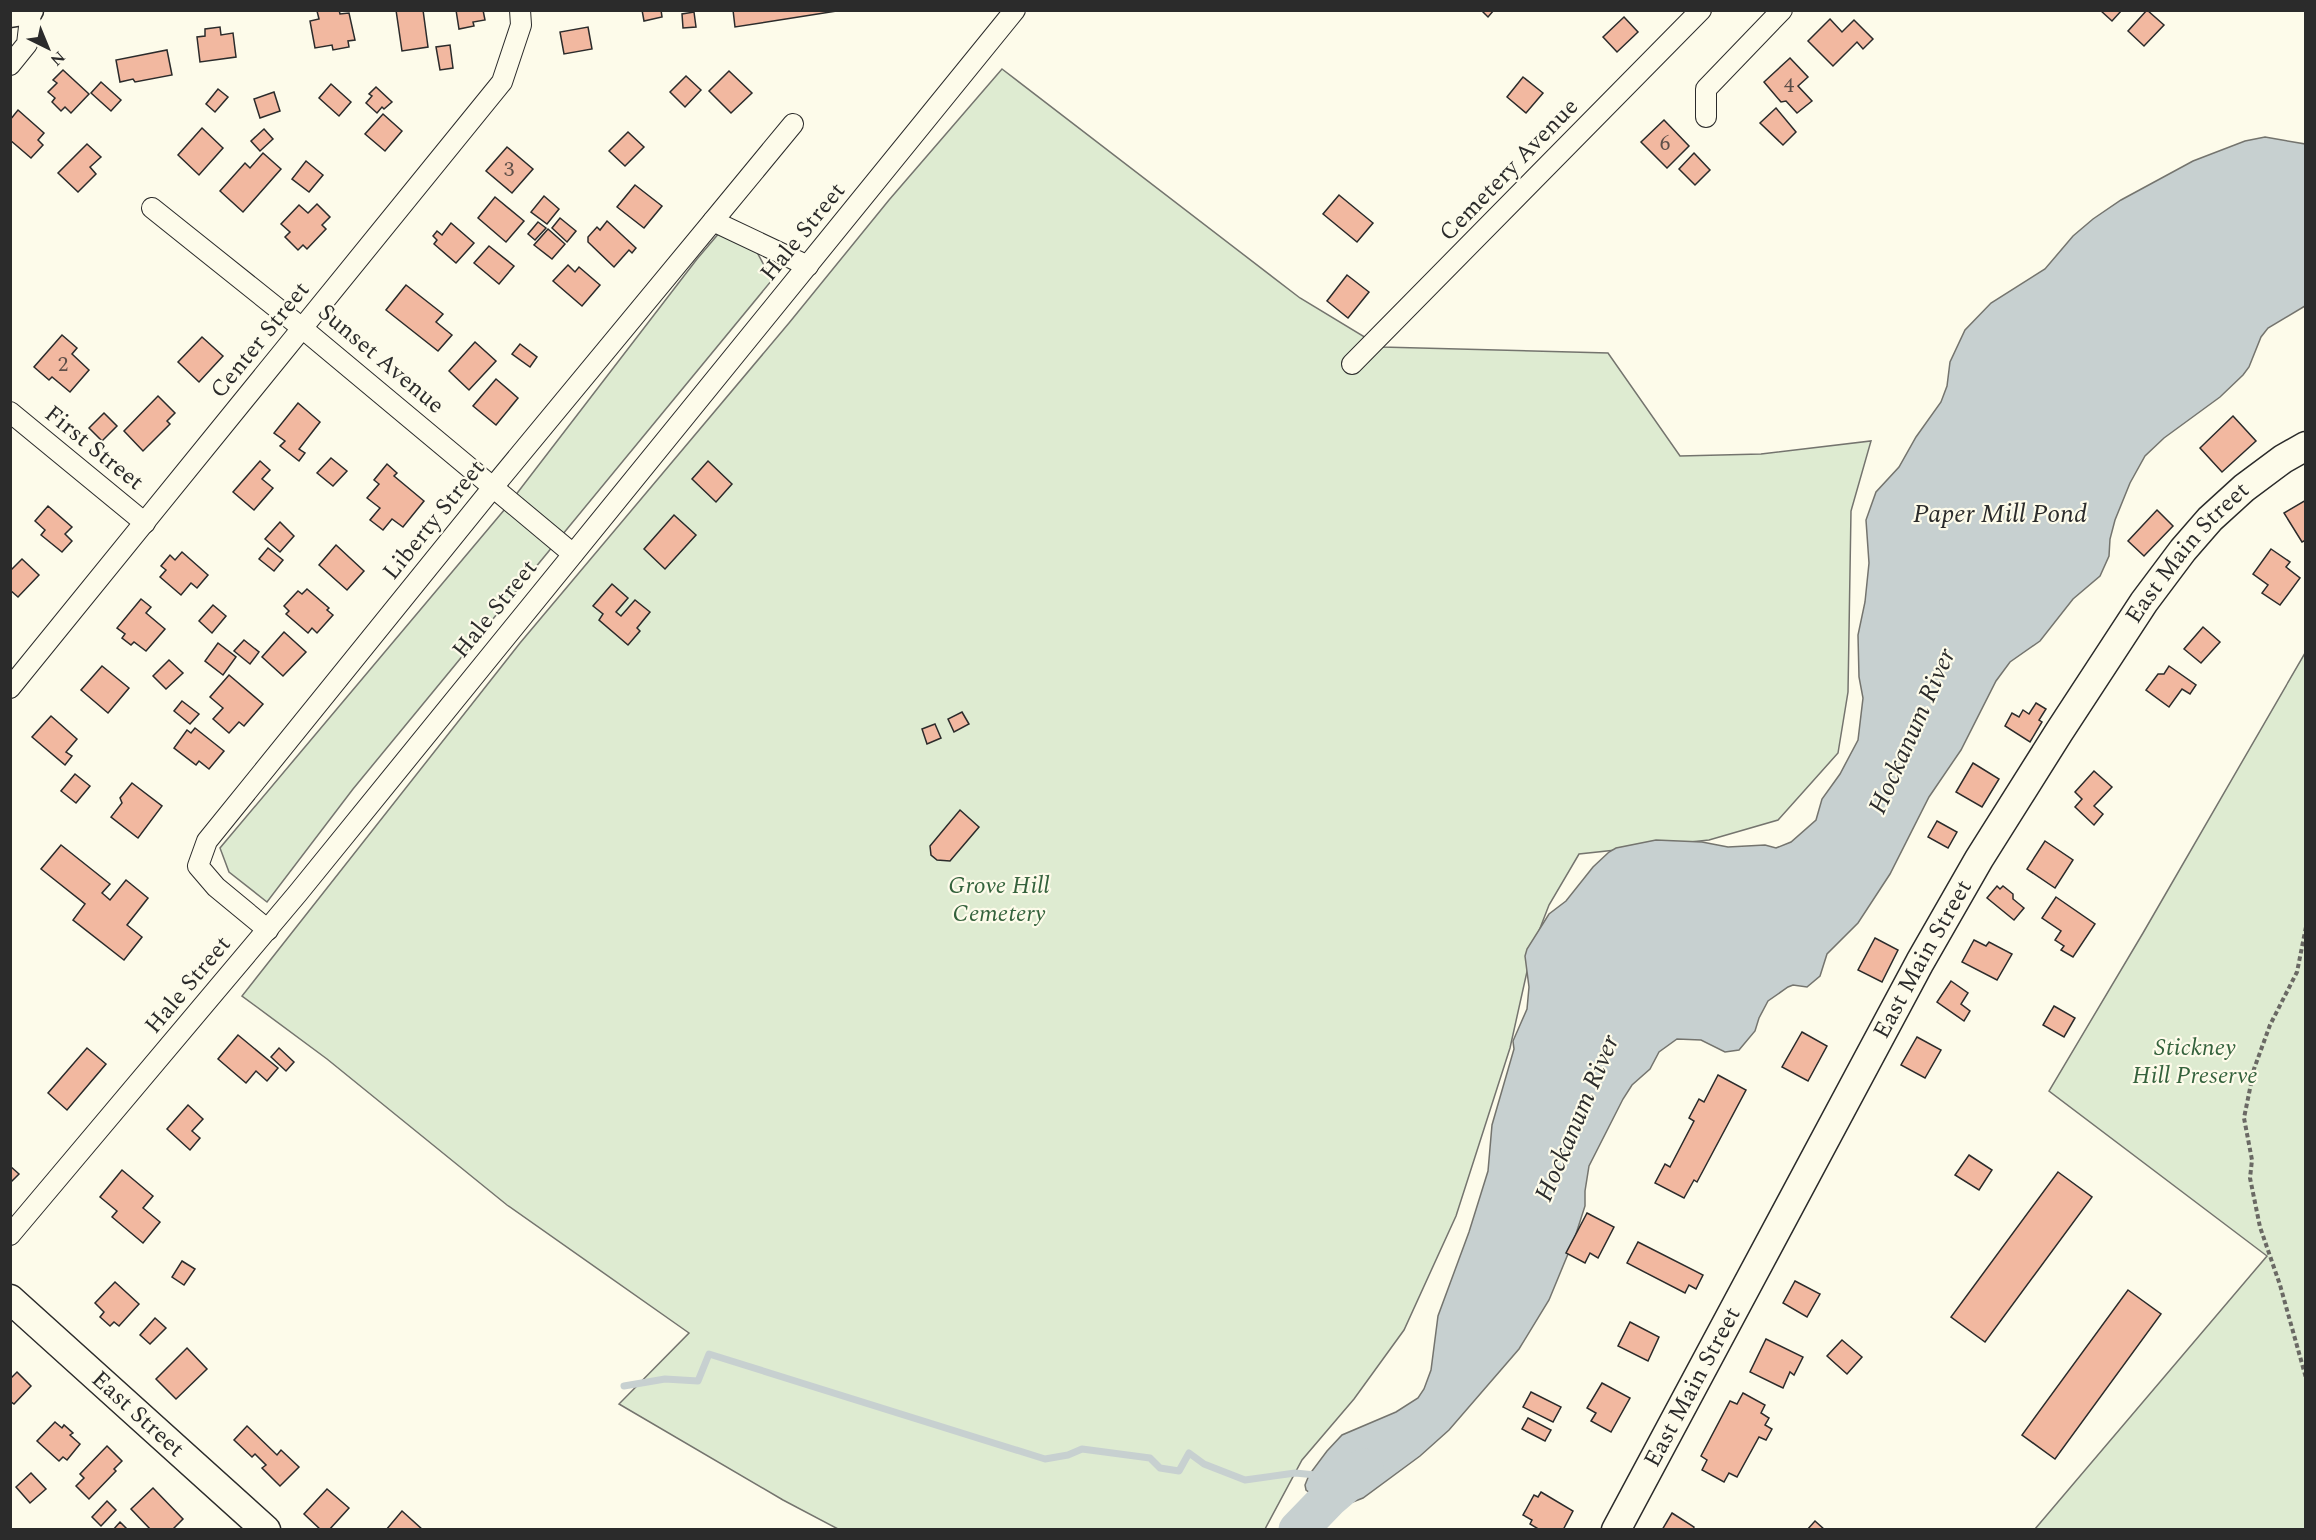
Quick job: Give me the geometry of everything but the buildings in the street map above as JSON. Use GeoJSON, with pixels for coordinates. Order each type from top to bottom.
{"type":"FeatureCollection","features":[{"type":"Feature","properties":{"kind":"main road"},"geometry":{"type":"LineString","coordinates":[[10,13],[30,10]]}},
{"type":"Feature","properties":{"kind":"main road","name":"East Main Street"},"geometry":{"type":"LineString","coordinates":[[1616,1530],[1920,962],[1979,859],[2059,732],[2144,602],[2189,542],[2244,488],[2283,459],[2306,446]]}},
{"type":"Feature","properties":{"kind":"main road","name":"East Street"},"geometry":{"type":"LineString","coordinates":[[10,1299],[266,1530]]}},
{"type":"Feature","properties":{"kind":"street"},"geometry":{"type":"LineString","coordinates":[[10,65],[27,44],[30,10]]}},
{"type":"Feature","properties":{"kind":"street","name":"Center Street"},"geometry":{"type":"LineString","coordinates":[[10,688],[502,82],[521,25],[520,10]]}},
{"type":"Feature","properties":{"kind":"street","name":"Hale Street"},"geometry":{"type":"LineString","coordinates":[[10,1235],[267,930],[1015,10]]}},
{"type":"Feature","properties":{"kind":"street","name":"Cemetery Avenue"},"geometry":{"type":"LineString","coordinates":[[1352,364],[1701,10]]}},
{"type":"Feature","properties":{"kind":"street"},"geometry":{"type":"LineString","coordinates":[[1706,117],[1706,89],[1782,10]]}},
{"type":"Feature","properties":{"kind":"street","name":"Liberty Street"},"geometry":{"type":"LineString","coordinates":[[267,930],[216,887],[198,866],[207,841],[494,486],[793,124]]}},
{"type":"Feature","properties":{"kind":"street","name":"Sunset Avenue"},"geometry":{"type":"LineString","coordinates":[[152,208],[302,328],[573,554]]}},
{"type":"Feature","properties":{"kind":"street"},"geometry":{"type":"LineString","coordinates":[[713,220],[808,266]]}},
{"type":"Feature","properties":{"kind":"street","name":"First Street"},"geometry":{"type":"LineString","coordinates":[[10,412],[145,523]]}},
{"type":"Feature","properties":{"kind":"path"},"geometry":{"type":"LineString","coordinates":[[2306,927],[2297,972],[2270,1024],[2254,1069],[2244,1118],[2252,1160],[2250,1178],[2259,1227],[2280,1285],[2306,1378]]}},
{"type":"Feature","properties":{"kind":"green space","name":"Grove Hill Cemetery"},"geometry":{"type":"Polygon","coordinates":[[[1002,69],[1300,298],[1381,347],[1608,353],[1680,456],[1761,454],[1871,441],[1851,511],[1848,692],[1838,753],[1778,820],[1709,840],[1579,854],[1549,905],[1532,949],[1510,1048],[1456,1216],[1404,1330],[1354,1399],[1302,1460],[1265,1529],[838,1529],[783,1500],[619,1404],[689,1333],[507,1205],[327,1059],[242,996],[520,643],[789,323],[889,200],[1002,69]]]}},
{"type":"Feature","properties":{"kind":"green space"},"geometry":{"type":"Polygon","coordinates":[[[720,232],[752,243],[772,280],[353,789],[267,902],[229,872],[220,848],[505,509],[720,232]]]}},
{"type":"Feature","properties":{"kind":"green space","name":"Stickney Hill Preserve"},"geometry":{"type":"Polygon","coordinates":[[[2305,653],[2305,1529],[2035,1529],[2267,1256],[2049,1091],[2305,653]]]}},
{"type":"Feature","properties":{"kind":"water","name":"Paper Mill Pond"},"geometry":{"type":"Polygon","coordinates":[[[2265,137],[2305,144],[2305,306],[2268,328],[2261,337],[2249,367],[2243,375],[2220,397],[2164,438],[2145,456],[2130,483],[2115,520],[2110,539],[2109,556],[2100,576],[2073,599],[2040,641],[2010,662],[1996,681],[1961,750],[1929,797],[1890,874],[1858,923],[1827,954],[1820,976],[1807,987],[1793,985],[1768,1001],[1755,1031],[1739,1050],[1725,1052],[1701,1040],[1677,1039],[1659,1052],[1650,1069],[1632,1085],[1589,1166],[1585,1206],[1549,1300],[1519,1349],[1449,1430],[1420,1456],[1363,1498],[1340,1507],[1324,1503],[1306,1490],[1305,1485],[1309,1475],[1327,1451],[1342,1435],[1396,1412],[1418,1398],[1424,1389],[1431,1370],[1438,1316],[1469,1232],[1488,1171],[1492,1125],[1514,1049],[1513,1041],[1527,1009],[1529,987],[1525,956],[1549,914],[1566,901],[1593,867],[1616,848],[1656,840],[1702,842],[1728,847],[1765,845],[1776,848],[1791,842],[1816,820],[1822,799],[1840,774],[1858,740],[1863,698],[1859,677],[1858,635],[1865,602],[1869,563],[1866,520],[1876,492],[1899,467],[1916,437],[1941,402],[1947,386],[1950,362],[1965,330],[1991,303],[2045,269],[2073,236],[2121,200],[2193,161],[2245,141],[2265,137]]]}},
{"type":"Feature","properties":{"kind":"waterway"},"geometry":{"type":"LineString","coordinates":[[624,1386],[665,1379],[698,1381],[709,1354],[1045,1459],[1068,1455],[1082,1449],[1150,1458],[1160,1468],[1179,1471],[1189,1453],[1204,1464],[1245,1480],[1295,1473],[1316,1475]]}},
{"type":"Feature","properties":{"kind":"waterway","name":"Hockanum River"},"geometry":{"type":"LineString","coordinates":[[1298,1530],[1329,1498],[1364,1468]]}}]}
